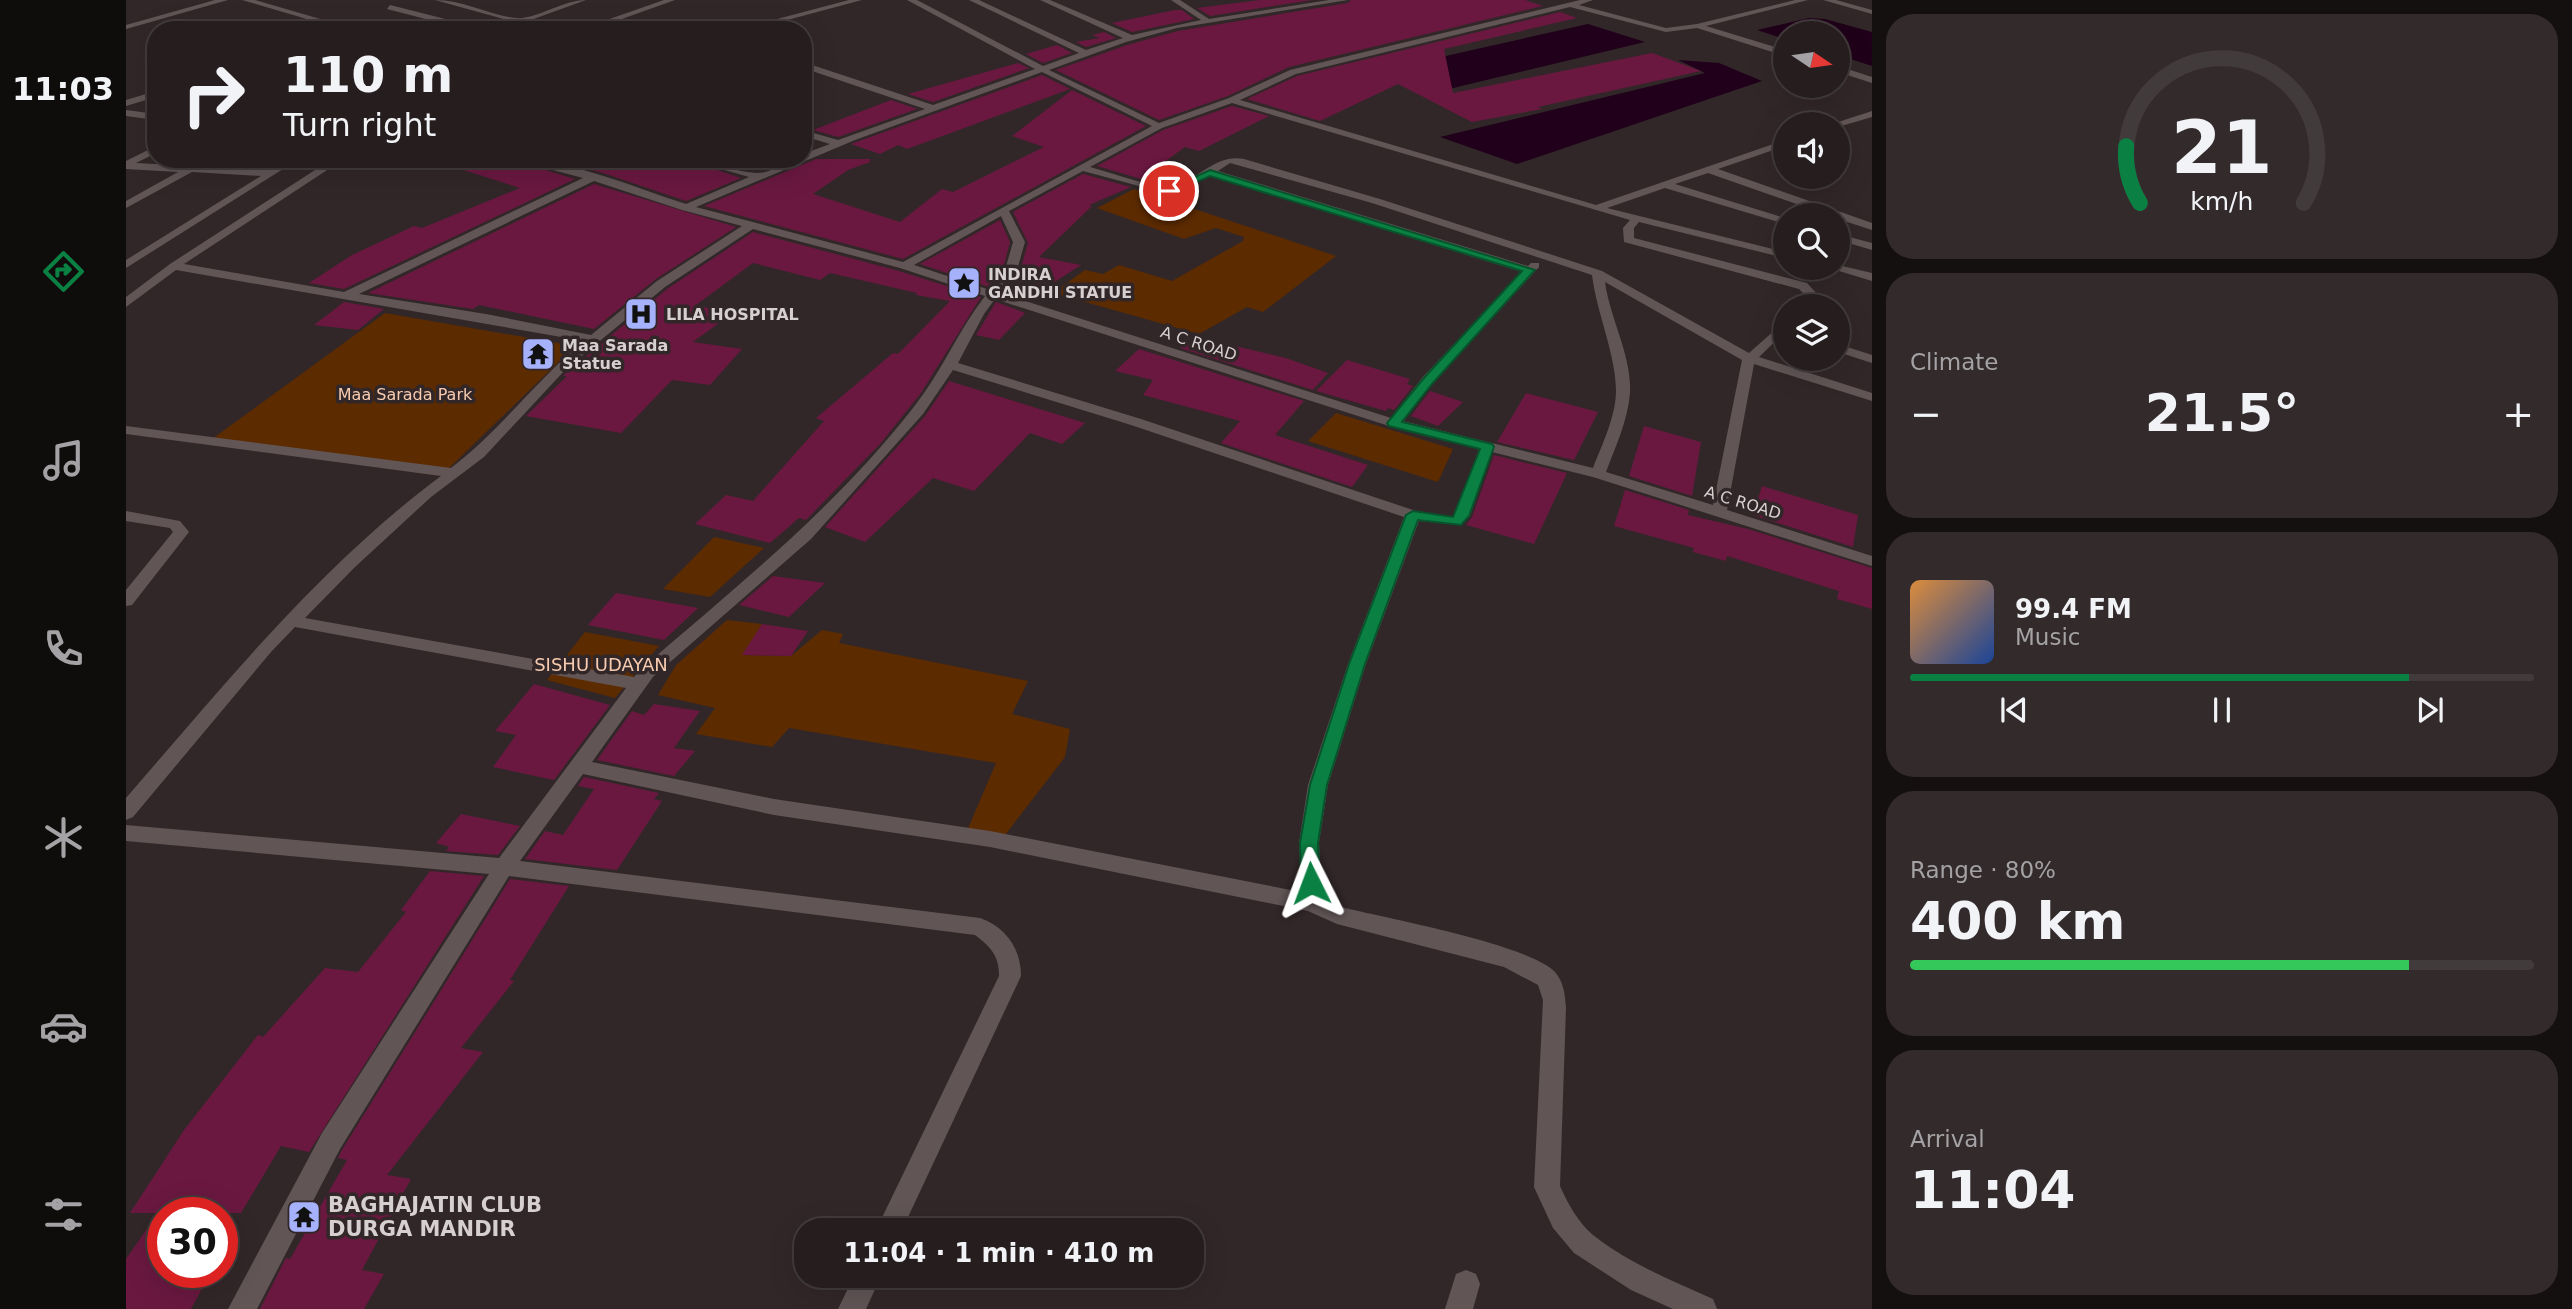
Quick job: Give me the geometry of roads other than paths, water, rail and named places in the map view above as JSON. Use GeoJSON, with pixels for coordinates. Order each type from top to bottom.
{"type":"FeatureCollection","features":[{"type":"Feature","properties":{"kind":"street"},"geometry":{"type":"LineString","coordinates":[[148,21],[224,0]]}},
{"type":"Feature","properties":{"kind":"street"},"geometry":{"type":"LineString","coordinates":[[246,0],[322,21]]}},
{"type":"Feature","properties":{"kind":"street"},"geometry":{"type":"LineString","coordinates":[[439,0],[519,21],[582,0]]}},
{"type":"Feature","properties":{"kind":"street"},"geometry":{"type":"LineString","coordinates":[[609,21],[671,0]]}},
{"type":"Feature","properties":{"kind":"street"},"geometry":{"type":"LineString","coordinates":[[775,21],[858,0]]}},
{"type":"Feature","properties":{"kind":"street"},"geometry":{"type":"LineString","coordinates":[[911,0],[1038,69],[1159,126]]}},
{"type":"Feature","properties":{"kind":"street"},"geometry":{"type":"LineString","coordinates":[[973,0],[1085,53]]}},
{"type":"Feature","properties":{"kind":"street"},"geometry":{"type":"LineString","coordinates":[[1044,0],[1131,37]]}},
{"type":"Feature","properties":{"kind":"street"},"geometry":{"type":"LineString","coordinates":[[1175,0],[1206,20]]}},
{"type":"Feature","properties":{"kind":"street"},"geometry":{"type":"LineString","coordinates":[[812,155],[932,108],[1131,37],[1206,20],[1344,0]]}},
{"type":"Feature","properties":{"kind":"street"},"geometry":{"type":"LineString","coordinates":[[1555,0],[1666,30],[1697,26],[1804,0]]}},
{"type":"Feature","properties":{"kind":"street"},"geometry":{"type":"LineString","coordinates":[[904,266],[1159,126],[1232,100],[1293,72],[1589,0]]}},
{"type":"Feature","properties":{"kind":"street"},"geometry":{"type":"LineString","coordinates":[[1827,0],[1872,12]]}},
{"type":"Feature","properties":{"kind":"street"},"geometry":{"type":"LineString","coordinates":[[390,7],[444,21]]}},
{"type":"Feature","properties":{"kind":"street"},"geometry":{"type":"LineString","coordinates":[[126,27],[147,21]]}},
{"type":"Feature","properties":{"kind":"street"},"geometry":{"type":"LineString","coordinates":[[1697,26],[1773,49]]}},
{"type":"Feature","properties":{"kind":"street"},"geometry":{"type":"LineString","coordinates":[[812,68],[932,108]]}},
{"type":"Feature","properties":{"kind":"street"},"geometry":{"type":"LineString","coordinates":[[1850,73],[1872,80]]}},
{"type":"Feature","properties":{"kind":"street"},"geometry":{"type":"LineString","coordinates":[[126,103],[147,97]]}},
{"type":"Feature","properties":{"kind":"street"},"geometry":{"type":"LineString","coordinates":[[1232,100],[1596,208],[1773,252]]}},
{"type":"Feature","properties":{"kind":"street"},"geometry":{"type":"LineString","coordinates":[[126,113],[147,116]]}},
{"type":"Feature","properties":{"kind":"street"},"geometry":{"type":"LineString","coordinates":[[1850,120],[1872,114]]}},
{"type":"Feature","properties":{"kind":"street"},"geometry":{"type":"LineString","coordinates":[[812,136],[838,144]]}},
{"type":"Feature","properties":{"kind":"street"},"geometry":{"type":"LineString","coordinates":[[1596,208],[1773,147]]}},
{"type":"Feature","properties":{"kind":"street"},"geometry":{"type":"LineString","coordinates":[[126,165],[147,154]]}},
{"type":"Feature","properties":{"kind":"street"},"geometry":{"type":"LineString","coordinates":[[1082,168],[1169,191],[1210,172],[1228,160],[1240,161],[1377,201],[1598,273],[1749,358],[1872,397]]}},
{"type":"Feature","properties":{"kind":"street"},"geometry":{"type":"LineString","coordinates":[[126,165],[147,167]]}},
{"type":"Feature","properties":{"kind":"street"},"geometry":{"type":"LineString","coordinates":[[164,168],[272,173]]}},
{"type":"Feature","properties":{"kind":"street"},"geometry":{"type":"LineString","coordinates":[[126,205],[193,168]]}},
{"type":"Feature","properties":{"kind":"street"},"geometry":{"type":"LineString","coordinates":[[126,265],[280,168]]}},
{"type":"Feature","properties":{"kind":"street"},"geometry":{"type":"LineString","coordinates":[[126,303],[174,266],[325,168]]}},
{"type":"Feature","properties":{"kind":"street","name":"A C ROAD"},"geometry":{"type":"LineString","coordinates":[[554,168],[593,177],[750,226],[904,266],[1394,423],[1598,474],[1872,561]]}},
{"type":"Feature","properties":{"kind":"street"},"geometry":{"type":"LineString","coordinates":[[725,168],[759,177]]}},
{"type":"Feature","properties":{"kind":"street"},"geometry":{"type":"LineString","coordinates":[[686,208],[780,168]]}},
{"type":"Feature","properties":{"kind":"street"},"geometry":{"type":"LineString","coordinates":[[1710,170],[1872,227]]}},
{"type":"Feature","properties":{"kind":"street"},"geometry":{"type":"LineString","coordinates":[[1210,172],[1530,270]]}},
{"type":"Feature","properties":{"kind":"street"},"geometry":{"type":"LineString","coordinates":[[346,296],[593,177]]}},
{"type":"Feature","properties":{"kind":"street"},"geometry":{"type":"LineString","coordinates":[[1666,185],[1773,217]]}},
{"type":"Feature","properties":{"kind":"street"},"geometry":{"type":"LineString","coordinates":[[242,1309],[331,1141],[504,867],[639,684],[663,657],[805,536],[918,411],[950,365],[978,313],[1011,270],[1018,242],[1015,230],[1003,210]]}},
{"type":"Feature","properties":{"kind":"street"},"geometry":{"type":"LineString","coordinates":[[1637,218],[1629,228],[1628,240],[1802,286],[1811,294]]}},
{"type":"Feature","properties":{"kind":"street"},"geometry":{"type":"LineString","coordinates":[[126,812],[265,648],[358,555],[426,494],[479,454],[561,366],[661,284],[750,226]]}},
{"type":"Feature","properties":{"kind":"street"},"geometry":{"type":"LineString","coordinates":[[1850,240],[1872,247]]}},
{"type":"Feature","properties":{"kind":"street"},"geometry":{"type":"LineString","coordinates":[[1394,423],[1427,381],[1545,255]]}},
{"type":"Feature","properties":{"kind":"street"},"geometry":{"type":"LineString","coordinates":[[174,266],[486,318],[594,339]]}},
{"type":"Feature","properties":{"kind":"street"},"geometry":{"type":"LineString","coordinates":[[1850,272],[1872,277]]}},
{"type":"Feature","properties":{"kind":"street"},"geometry":{"type":"LineString","coordinates":[[1598,273],[1602,305],[1621,369],[1623,394],[1612,438],[1598,474]]}},
{"type":"Feature","properties":{"kind":"street"},"geometry":{"type":"LineString","coordinates":[[1719,513],[1749,358],[1773,338]]}},
{"type":"Feature","properties":{"kind":"street"},"geometry":{"type":"LineString","coordinates":[[1850,352],[1872,359]]}},
{"type":"Feature","properties":{"kind":"street"},"geometry":{"type":"LineString","coordinates":[[950,365],[1162,430],[1413,515],[1456,522],[1462,516],[1488,447]]}},
{"type":"Feature","properties":{"kind":"street"},"geometry":{"type":"LineString","coordinates":[[126,430],[454,473]]}},
{"type":"Feature","properties":{"kind":"street"},"geometry":{"type":"LineString","coordinates":[[1312,903],[1309,843],[1318,785],[1357,664],[1413,515]]}},
{"type":"Feature","properties":{"kind":"street"},"geometry":{"type":"LineString","coordinates":[[126,516],[175,524],[181,532],[126,601]]}},
{"type":"Feature","properties":{"kind":"street"},"geometry":{"type":"LineString","coordinates":[[292,621],[639,684]]}},
{"type":"Feature","properties":{"kind":"street"},"geometry":{"type":"LineString","coordinates":[[578,766],[774,807],[990,839],[1312,903],[1337,915],[1506,958],[1544,976],[1552,986],[1555,1008],[1547,1187],[1562,1219],[1583,1244],[1641,1280],[1703,1309]]}},
{"type":"Feature","properties":{"kind":"street"},"geometry":{"type":"LineString","coordinates":[[126,833],[504,867],[981,928],[1002,942],[1012,960],[1010,976],[895,1218]]}},
{"type":"Feature","properties":{"kind":"street"},"geometry":{"type":"LineString","coordinates":[[852,1309],[862,1288]]}},
{"type":"Feature","properties":{"kind":"place","name":"INDIRA GANDHI STATUE"},"geometry":{"type":"Point","coordinates":[964,283]}},
{"type":"Feature","properties":{"kind":"place","name":"LILA HOSPITAL"},"geometry":{"type":"Point","coordinates":[641,314]}},
{"type":"Feature","properties":{"kind":"place","name":"Maa Sarada Statue"},"geometry":{"type":"Point","coordinates":[538,354]}},
{"type":"Feature","properties":{"kind":"place","name":"BAGHAJATIN CLUB DURGA MANDIR"},"geometry":{"type":"Point","coordinates":[304,1217]}},
{"type":"Feature","properties":{"kind":"park label","name":"Maa Sarada Park"},"geometry":{"type":"Point","coordinates":[405,394]}},
{"type":"Feature","properties":{"kind":"park label","name":"SISHU UDAYAN"},"geometry":{"type":"Point","coordinates":[601,665]}}]}
